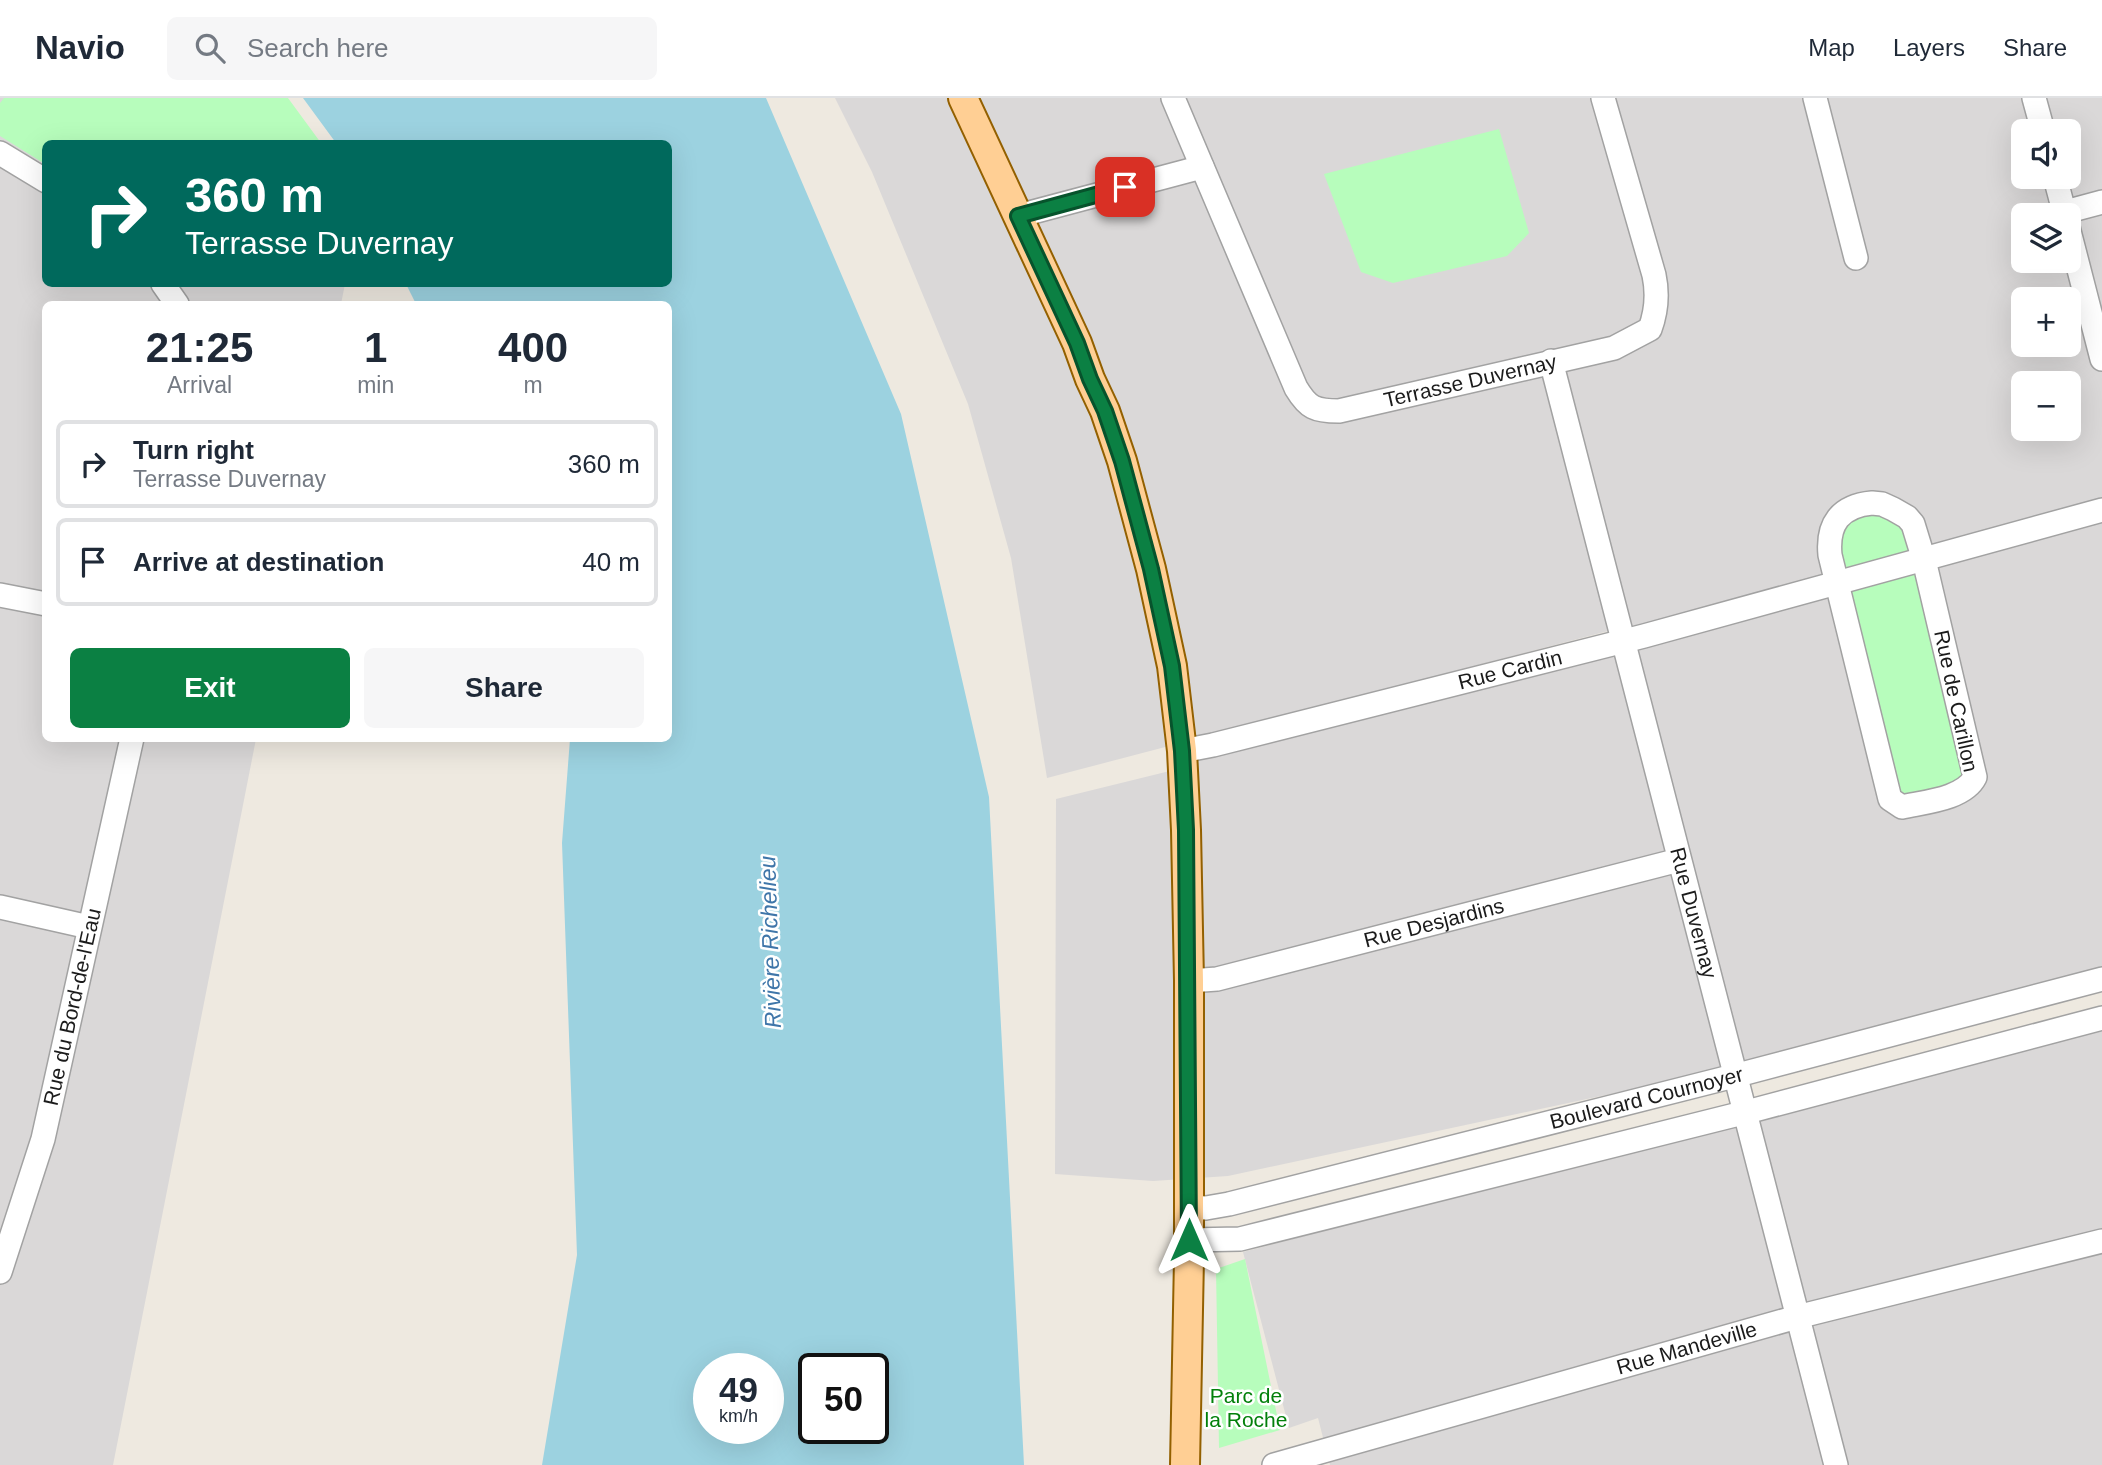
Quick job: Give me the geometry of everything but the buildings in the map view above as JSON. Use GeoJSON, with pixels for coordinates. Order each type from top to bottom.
{"type":"FeatureCollection","features":[{"type":"Feature","properties":{"kind":"main road"},"geometry":{"type":"LineString","coordinates":[[963,98],[1077,343],[1105,411],[1122,461],[1164,623],[1176,694],[1186,830],[1189,981],[1189,1240],[1185,1465]]}},
{"type":"Feature","properties":{"kind":"street","name":"Terrasse Duvernay"},"geometry":{"type":"LineString","coordinates":[[1173,98],[1296,388],[1311,407],[1323,411],[1339,411],[1614,348],[1650,329],[1658,293],[1603,98]]}},
{"type":"Feature","properties":{"kind":"street"},"geometry":{"type":"LineString","coordinates":[[1815,98],[1856,258]]}},
{"type":"Feature","properties":{"kind":"street"},"geometry":{"type":"LineString","coordinates":[[2034,98],[2040,119]]}},
{"type":"Feature","properties":{"kind":"street"},"geometry":{"type":"LineString","coordinates":[[0,153],[42,179]]}},
{"type":"Feature","properties":{"kind":"street"},"geometry":{"type":"LineString","coordinates":[[1018,216],[1202,167]]}},
{"type":"Feature","properties":{"kind":"street"},"geometry":{"type":"LineString","coordinates":[[2081,211],[2102,202]]}},
{"type":"Feature","properties":{"kind":"street"},"geometry":{"type":"LineString","coordinates":[[2080,273],[2102,359]]}},
{"type":"Feature","properties":{"kind":"street","name":"Rue Duvernay"},"geometry":{"type":"LineString","coordinates":[[1551,361],[1836,1465]]}},
{"type":"Feature","properties":{"kind":"street"},"geometry":{"type":"LineString","coordinates":[[1837,583],[1828,539],[1837,519],[1846,510],[1861,504],[1882,504],[1907,517],[1913,524],[1924,560]]}},
{"type":"Feature","properties":{"kind":"street","name":"Rue Cardin"},"geometry":{"type":"LineString","coordinates":[[1182,751],[1623,641],[2102,510]]}},
{"type":"Feature","properties":{"kind":"street","name":"Rue de Carillon"},"geometry":{"type":"LineString","coordinates":[[1837,583],[1890,799],[1902,807],[1957,794],[1971,785],[1975,777],[1924,560]]}},
{"type":"Feature","properties":{"kind":"street"},"geometry":{"type":"LineString","coordinates":[[0,595],[42,603]]}},
{"type":"Feature","properties":{"kind":"street","name":"Rue du Bord-de-l'Eau"},"geometry":{"type":"LineString","coordinates":[[0,1272],[43,1139],[131,742]]}},
{"type":"Feature","properties":{"kind":"street","name":"Rue Desjardins"},"geometry":{"type":"LineString","coordinates":[[1189,981],[1217,979],[1679,860]]}},
{"type":"Feature","properties":{"kind":"street"},"geometry":{"type":"LineString","coordinates":[[0,907],[89,927]]}},
{"type":"Feature","properties":{"kind":"street","name":"Boulevard Cournoyer"},"geometry":{"type":"LineString","coordinates":[[1189,1207],[1206,1208],[1228,1204],[1734,1076],[2102,979]]}},
{"type":"Feature","properties":{"kind":"street","name":"Boulevard Cournoyer"},"geometry":{"type":"LineString","coordinates":[[1189,1240],[1240,1239],[1744,1113],[2102,1018]]}},
{"type":"Feature","properties":{"kind":"street","name":"Rue Mandeville"},"geometry":{"type":"LineString","coordinates":[[1274,1465],[1797,1317],[2102,1241]]}},
{"type":"Feature","properties":{"kind":"shaded area"},"geometry":{"type":"Polygon","coordinates":[[[0,98],[259,98],[65,140],[42,140],[42,287],[344,287],[342,301],[42,301],[42,742],[255,742],[113,1465],[0,1465],[0,98]]]}},
{"type":"Feature","properties":{"kind":"shaded area"},"geometry":{"type":"Polygon","coordinates":[[[835,98],[2102,98],[2102,498],[1925,549],[1821,533],[1818,549],[1837,583],[1926,554],[2102,506],[2102,973],[1755,1063],[1228,1176],[1153,1181],[1055,1174],[1056,799],[1186,767],[1184,750],[1666,619],[1612,630],[1047,778],[1011,558],[968,404],[872,172],[835,98]]]}},
{"type":"Feature","properties":{"kind":"shaded area"},"geometry":{"type":"Polygon","coordinates":[[[2102,1027],[2102,1465],[1330,1465],[1318,1418],[1289,1428],[1243,1252],[2102,1027]]]}},
{"type":"Feature","properties":{"kind":"green space"},"geometry":{"type":"Polygon","coordinates":[[[4,98],[288,98],[319,140],[42,140],[42,162],[0,136],[0,103],[4,98]]]}},
{"type":"Feature","properties":{"kind":"green space"},"geometry":{"type":"Polygon","coordinates":[[[1499,129],[1529,233],[1507,256],[1393,283],[1361,272],[1324,174],[1499,129]]]}},
{"type":"Feature","properties":{"kind":"green space"},"geometry":{"type":"Polygon","coordinates":[[[1846,511],[1906,518],[1969,775],[1902,807],[1825,534],[1846,511]]]}},
{"type":"Feature","properties":{"kind":"green space","name":"Parc de la Roche"},"geometry":{"type":"Polygon","coordinates":[[[1245,1259],[1280,1430],[1219,1448],[1216,1269],[1245,1259]]]}},
{"type":"Feature","properties":{"kind":"water","name":"Rivière Richelieu"},"geometry":{"type":"Polygon","coordinates":[[[303,98],[766,98],[901,414],[989,797],[1024,1465],[542,1465],[577,1255],[562,843],[570,742],[672,742],[672,301],[414,301],[408,287],[672,287],[672,140],[334,140],[303,98]]]}},
{"type":"Feature","properties":{"kind":"route"},"geometry":{"type":"LineString","coordinates":[[1125,187],[1018,216],[1077,343],[1105,411],[1122,461],[1151,569],[1172,666],[1182,751],[1186,830],[1189,1240]]}}]}
